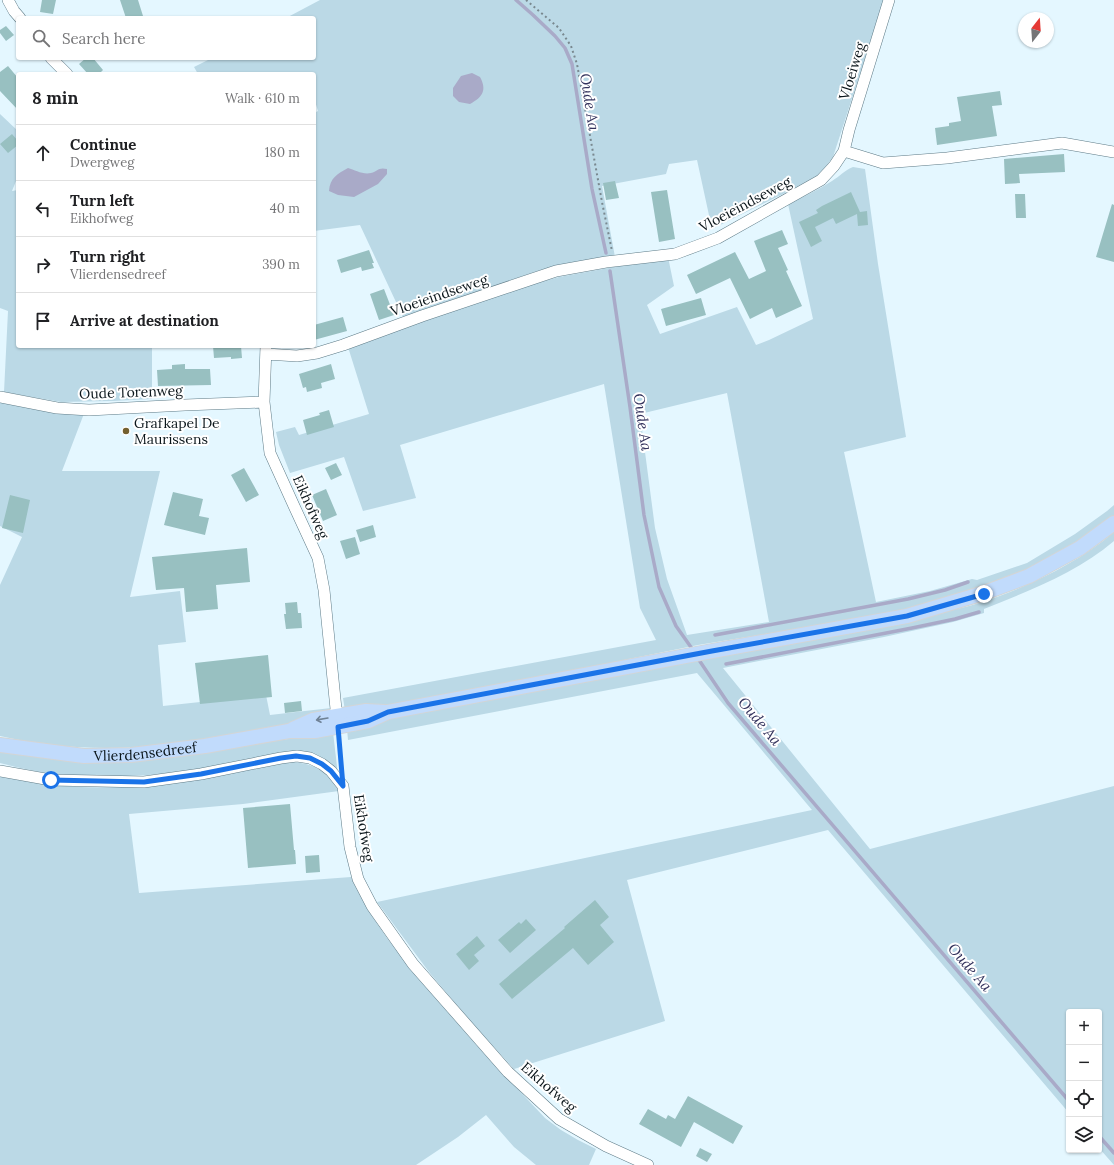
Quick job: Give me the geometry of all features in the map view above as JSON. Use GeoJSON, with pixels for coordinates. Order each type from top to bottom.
{"type":"FeatureCollection","features":[{"type":"Feature","properties":{"kind":"main road","name":"Vlierdensedreef"},"geometry":{"type":"LineString","coordinates":[[289,731],[313,720],[366,711],[388,712],[907,616],[984,594],[1030,576],[1080,548],[1114,524]]}},
{"type":"Feature","properties":{"kind":"main road","name":"Vlierdensedreef"},"geometry":{"type":"LineString","coordinates":[[0,745],[84,756],[132,755],[205,746],[289,731],[315,731],[368,721],[388,712]]}},
{"type":"Feature","properties":{"kind":"street"},"geometry":{"type":"LineString","coordinates":[[8,0],[18,16]]}},
{"type":"Feature","properties":{"kind":"street","name":"Vloeiweg"},"geometry":{"type":"LineString","coordinates":[[844,151],[849,130],[889,0]]}},
{"type":"Feature","properties":{"kind":"street"},"geometry":{"type":"LineString","coordinates":[[53,60],[64,72]]}},
{"type":"Feature","properties":{"kind":"street"},"geometry":{"type":"LineString","coordinates":[[844,151],[883,163],[947,158],[1062,142],[1114,152]]}},
{"type":"Feature","properties":{"kind":"street","name":"Vloeieindseweg"},"geometry":{"type":"LineString","coordinates":[[266,350],[297,356],[317,353],[556,271],[675,254],[718,238],[821,180],[834,166],[844,151]]}},
{"type":"Feature","properties":{"kind":"street","name":"Eikhofweg"},"geometry":{"type":"LineString","coordinates":[[266,350],[264,402],[270,453],[318,558],[324,590],[336,709]]}},
{"type":"Feature","properties":{"kind":"street","name":"Oude Torenweg"},"geometry":{"type":"LineString","coordinates":[[0,397],[57,408],[89,410],[185,404],[264,402]]}},
{"type":"Feature","properties":{"kind":"street"},"geometry":{"type":"LineString","coordinates":[[0,771],[51,780],[144,782],[201,774],[296,756],[310,758],[322,764],[331,771],[343,786]]}},
{"type":"Feature","properties":{"kind":"street","name":"Eikhofweg"},"geometry":{"type":"LineString","coordinates":[[343,786],[350,847],[358,879],[372,906],[413,964],[508,1072],[559,1119],[606,1146],[648,1165]]}},
{"type":"Feature","properties":{"kind":"path"},"geometry":{"type":"LineString","coordinates":[[526,0],[559,28],[571,46],[577,64],[614,262]]}},
{"type":"Feature","properties":{"kind":"path","name":"Eikhofweg"},"geometry":{"type":"LineString","coordinates":[[338,727],[343,786]]}},
{"type":"Feature","properties":{"kind":"shaded area"},"geometry":{"type":"Polygon","coordinates":[[[320,0],[884,0],[833,157],[820,174],[712,229],[697,160],[669,164],[666,174],[602,186],[615,257],[540,270],[403,317],[360,225],[316,231],[316,112],[318,111],[316,104],[316,72],[197,72],[194,67],[208,60],[316,60],[316,16],[290,16],[320,0]]]}},
{"type":"Feature","properties":{"kind":"shaded area"},"geometry":{"type":"Polygon","coordinates":[[[472,73],[480,77],[482,82],[483,89],[481,96],[470,104],[459,102],[453,96],[453,88],[461,76],[472,73]]]}},
{"type":"Feature","properties":{"kind":"shaded area"},"geometry":{"type":"Polygon","coordinates":[[[0,114],[16,129],[16,181],[12,191],[16,190],[16,348],[152,348],[152,399],[61,402],[4,392],[8,311],[0,308],[0,114]]]}},
{"type":"Feature","properties":{"kind":"shaded area"},"geometry":{"type":"Polygon","coordinates":[[[853,167],[865,169],[878,264],[906,437],[844,452],[876,602],[930,591],[972,579],[977,580],[1027,563],[1075,534],[1114,505],[1114,516],[1098,529],[1041,564],[990,586],[911,608],[850,620],[698,645],[405,703],[345,711],[343,698],[656,640],[640,608],[604,384],[400,445],[416,498],[363,511],[344,457],[290,473],[279,445],[276,432],[295,427],[299,435],[369,414],[348,347],[511,290],[559,277],[668,257],[674,286],[647,305],[660,334],[737,307],[756,345],[813,319],[788,204],[832,181],[853,167]],[[727,393],[640,414],[655,528],[667,579],[687,635],[769,622],[727,393]]]}},
{"type":"Feature","properties":{"kind":"shaded area"},"geometry":{"type":"Polygon","coordinates":[[[348,168],[362,173],[387,169],[387,174],[378,184],[354,197],[338,195],[329,191],[331,183],[335,177],[348,168]]]}},
{"type":"Feature","properties":{"kind":"shaded area"},"geometry":{"type":"Polygon","coordinates":[[[0,402],[85,411],[62,471],[160,471],[130,597],[180,591],[186,642],[158,645],[163,706],[266,695],[270,715],[331,708],[331,713],[264,730],[187,742],[141,747],[100,748],[60,746],[0,736],[0,585],[22,537],[0,526],[0,402]]]}},
{"type":"Feature","properties":{"kind":"shaded area"},"geometry":{"type":"Polygon","coordinates":[[[1114,532],[1114,541],[1084,563],[1052,580],[984,609],[984,613],[953,622],[884,637],[723,668],[870,849],[1114,786],[1114,1165],[1102,1151],[1102,1009],[1066,1009],[1066,1109],[828,830],[627,880],[665,1021],[514,1069],[472,1023],[429,972],[377,902],[812,810],[697,673],[348,740],[347,729],[387,718],[970,606],[1032,583],[1084,554],[1114,532]]]}},
{"type":"Feature","properties":{"kind":"shaded area"},"geometry":{"type":"Polygon","coordinates":[[[333,732],[338,775],[310,756],[160,774],[122,776],[64,775],[35,771],[0,763],[0,748],[135,760],[173,757],[333,732]]]}},
{"type":"Feature","properties":{"kind":"shaded area"},"geometry":{"type":"Polygon","coordinates":[[[287,762],[304,764],[319,769],[333,781],[339,791],[243,804],[129,814],[139,893],[351,877],[372,916],[387,938],[417,977],[479,1048],[545,1118],[561,1130],[596,1149],[589,1165],[536,1165],[514,1147],[486,1115],[458,1137],[416,1165],[0,1165],[0,776],[59,785],[123,787],[287,762]]]}},
{"type":"Feature","properties":{"kind":"building"},"geometry":{"type":"Polygon","coordinates":[[[42,0],[56,0],[53,14],[40,12],[42,0]]]}},
{"type":"Feature","properties":{"kind":"building"},"geometry":{"type":"Polygon","coordinates":[[[120,0],[138,0],[143,16],[125,16],[120,0]]]}},
{"type":"Feature","properties":{"kind":"building"},"geometry":{"type":"Polygon","coordinates":[[[6,26],[14,35],[6,41],[0,33],[0,30],[6,26]]]}},
{"type":"Feature","properties":{"kind":"building"},"geometry":{"type":"Polygon","coordinates":[[[84,60],[95,60],[103,70],[101,72],[86,72],[79,64],[84,60]]]}},
{"type":"Feature","properties":{"kind":"building"},"geometry":{"type":"Polygon","coordinates":[[[8,66],[16,76],[16,108],[0,91],[0,72],[8,66]]]}},
{"type":"Feature","properties":{"kind":"building"},"geometry":{"type":"Polygon","coordinates":[[[1000,91],[1002,105],[992,106],[997,136],[937,145],[935,128],[949,126],[949,123],[961,121],[957,97],[1000,91]]]}},
{"type":"Feature","properties":{"kind":"building"},"geometry":{"type":"Polygon","coordinates":[[[12,134],[16,139],[16,147],[8,153],[0,144],[12,134]]]}},
{"type":"Feature","properties":{"kind":"building"},"geometry":{"type":"Polygon","coordinates":[[[1064,154],[1065,172],[1019,174],[1020,183],[1005,184],[1004,159],[1064,154]]]}},
{"type":"Feature","properties":{"kind":"building"},"geometry":{"type":"Polygon","coordinates":[[[615,181],[619,198],[606,200],[603,183],[615,181]]]}},
{"type":"Feature","properties":{"kind":"building"},"geometry":{"type":"Polygon","coordinates":[[[667,190],[675,239],[659,242],[651,192],[667,190]]]}},
{"type":"Feature","properties":{"kind":"building"},"geometry":{"type":"Polygon","coordinates":[[[851,192],[860,212],[867,211],[868,225],[858,226],[857,214],[836,224],[833,218],[815,227],[822,241],[811,247],[799,222],[818,213],[816,210],[822,206],[851,192]]]}},
{"type":"Feature","properties":{"kind":"building"},"geometry":{"type":"Polygon","coordinates":[[[1015,194],[1025,194],[1026,218],[1016,218],[1015,194]]]}},
{"type":"Feature","properties":{"kind":"building"},"geometry":{"type":"Polygon","coordinates":[[[1112,204],[1114,205],[1114,262],[1096,257],[1112,204]]]}},
{"type":"Feature","properties":{"kind":"building"},"geometry":{"type":"Polygon","coordinates":[[[782,230],[788,244],[778,248],[788,270],[786,271],[802,306],[776,318],[772,308],[750,319],[730,278],[696,294],[687,275],[735,252],[749,279],[766,271],[754,241],[782,230]]]}},
{"type":"Feature","properties":{"kind":"building"},"geometry":{"type":"Polygon","coordinates":[[[369,250],[374,263],[372,263],[374,268],[362,271],[361,267],[341,273],[337,260],[369,250]]]}},
{"type":"Feature","properties":{"kind":"building"},"geometry":{"type":"Polygon","coordinates":[[[384,289],[394,315],[379,320],[370,294],[384,289]]]}},
{"type":"Feature","properties":{"kind":"building"},"geometry":{"type":"Polygon","coordinates":[[[701,298],[706,315],[666,326],[661,309],[701,298]]]}},
{"type":"Feature","properties":{"kind":"building"},"geometry":{"type":"Polygon","coordinates":[[[343,317],[347,331],[316,339],[316,324],[343,317]]]}},
{"type":"Feature","properties":{"kind":"building"},"geometry":{"type":"Polygon","coordinates":[[[213,348],[241,348],[242,358],[214,358],[213,348]]]}},
{"type":"Feature","properties":{"kind":"building"},"geometry":{"type":"Polygon","coordinates":[[[185,364],[185,369],[210,369],[211,385],[158,386],[157,370],[172,369],[172,365],[185,364]]]}},
{"type":"Feature","properties":{"kind":"building"},"geometry":{"type":"Polygon","coordinates":[[[331,364],[335,379],[321,383],[322,388],[307,392],[306,387],[303,388],[299,374],[331,364]]]}},
{"type":"Feature","properties":{"kind":"building"},"geometry":{"type":"Polygon","coordinates":[[[329,410],[334,427],[307,435],[303,420],[320,415],[319,413],[329,410]]]}},
{"type":"Feature","properties":{"kind":"building"},"geometry":{"type":"Polygon","coordinates":[[[336,463],[342,475],[331,480],[325,468],[336,463]]]}},
{"type":"Feature","properties":{"kind":"building"},"geometry":{"type":"Polygon","coordinates":[[[244,468],[259,495],[246,502],[231,475],[244,468]]]}},
{"type":"Feature","properties":{"kind":"building"},"geometry":{"type":"Polygon","coordinates":[[[326,489],[337,515],[323,521],[312,495],[326,489]]]}},
{"type":"Feature","properties":{"kind":"building"},"geometry":{"type":"Polygon","coordinates":[[[173,492],[203,499],[199,516],[209,518],[205,535],[164,525],[173,492]]]}},
{"type":"Feature","properties":{"kind":"building"},"geometry":{"type":"Polygon","coordinates":[[[10,495],[30,500],[23,533],[2,528],[10,495]]]}},
{"type":"Feature","properties":{"kind":"building"},"geometry":{"type":"Polygon","coordinates":[[[373,525],[376,537],[360,542],[356,530],[373,525]]]}},
{"type":"Feature","properties":{"kind":"building"},"geometry":{"type":"Polygon","coordinates":[[[355,537],[360,554],[346,559],[340,541],[355,537]]]}},
{"type":"Feature","properties":{"kind":"building"},"geometry":{"type":"Polygon","coordinates":[[[247,548],[250,582],[216,585],[218,609],[186,612],[184,588],[156,590],[152,557],[247,548]]]}},
{"type":"Feature","properties":{"kind":"building"},"geometry":{"type":"Polygon","coordinates":[[[297,602],[298,613],[301,613],[302,628],[286,629],[284,614],[286,614],[285,603],[297,602]]]}},
{"type":"Feature","properties":{"kind":"building"},"geometry":{"type":"Polygon","coordinates":[[[268,655],[272,697],[200,704],[195,663],[268,655]]]}},
{"type":"Feature","properties":{"kind":"building"},"geometry":{"type":"Polygon","coordinates":[[[301,701],[302,711],[285,713],[284,703],[301,701]]]}},
{"type":"Feature","properties":{"kind":"building"},"geometry":{"type":"Polygon","coordinates":[[[290,804],[296,864],[248,868],[243,808],[290,804]]]}},
{"type":"Feature","properties":{"kind":"building"},"geometry":{"type":"Polygon","coordinates":[[[319,855],[320,872],[306,873],[305,856],[319,855]]]}},
{"type":"Feature","properties":{"kind":"building"},"geometry":{"type":"Polygon","coordinates":[[[595,900],[609,917],[600,925],[614,942],[588,965],[573,948],[512,999],[499,984],[565,928],[564,927],[595,900]]]}},
{"type":"Feature","properties":{"kind":"building"},"geometry":{"type":"Polygon","coordinates":[[[526,919],[536,930],[510,953],[498,940],[519,922],[521,924],[526,919]]]}},
{"type":"Feature","properties":{"kind":"building"},"geometry":{"type":"Polygon","coordinates":[[[477,936],[485,946],[474,955],[479,961],[469,970],[456,954],[477,936]]]}},
{"type":"Feature","properties":{"kind":"building"},"geometry":{"type":"Polygon","coordinates":[[[688,1096],[743,1126],[733,1144],[694,1122],[681,1147],[639,1124],[648,1109],[666,1119],[668,1115],[675,1119],[688,1096]]]}},
{"type":"Feature","properties":{"kind":"building"},"geometry":{"type":"Polygon","coordinates":[[[700,1148],[712,1154],[707,1162],[696,1156],[700,1148]]]}},
{"type":"Feature","properties":{"kind":"waterway","name":"Oude Aa"},"geometry":{"type":"LineString","coordinates":[[516,0],[555,36],[565,48],[572,64],[592,189],[606,253]]}},
{"type":"Feature","properties":{"kind":"waterway","name":"Oude Aa"},"geometry":{"type":"LineString","coordinates":[[610,271],[644,515],[659,587],[676,626],[693,650]]}},
{"type":"Feature","properties":{"kind":"waterway"},"geometry":{"type":"LineString","coordinates":[[715,635],[908,599],[945,590],[968,582]]}},
{"type":"Feature","properties":{"kind":"waterway"},"geometry":{"type":"LineString","coordinates":[[726,664],[912,628],[955,619],[979,612]]}},
{"type":"Feature","properties":{"kind":"waterway","name":"Oude Aa"},"geometry":{"type":"LineString","coordinates":[[697,657],[728,703],[1066,1097]]}},
{"type":"Feature","properties":{"kind":"waterway","name":"Oude Aa"},"geometry":{"type":"LineString","coordinates":[[1102,1139],[1114,1153]]}},
{"type":"Feature","properties":{"kind":"place","name":"Grafkapel De Maurissens"},"geometry":{"type":"Point","coordinates":[126,431]}},
{"type":"Feature","properties":{"kind":"route"},"geometry":{"type":"LineString","coordinates":[[51,780],[144,782],[201,774],[296,756],[310,758],[322,764],[337,777],[343,786],[338,727],[368,721],[388,712],[907,616],[984,594]]}}]}
